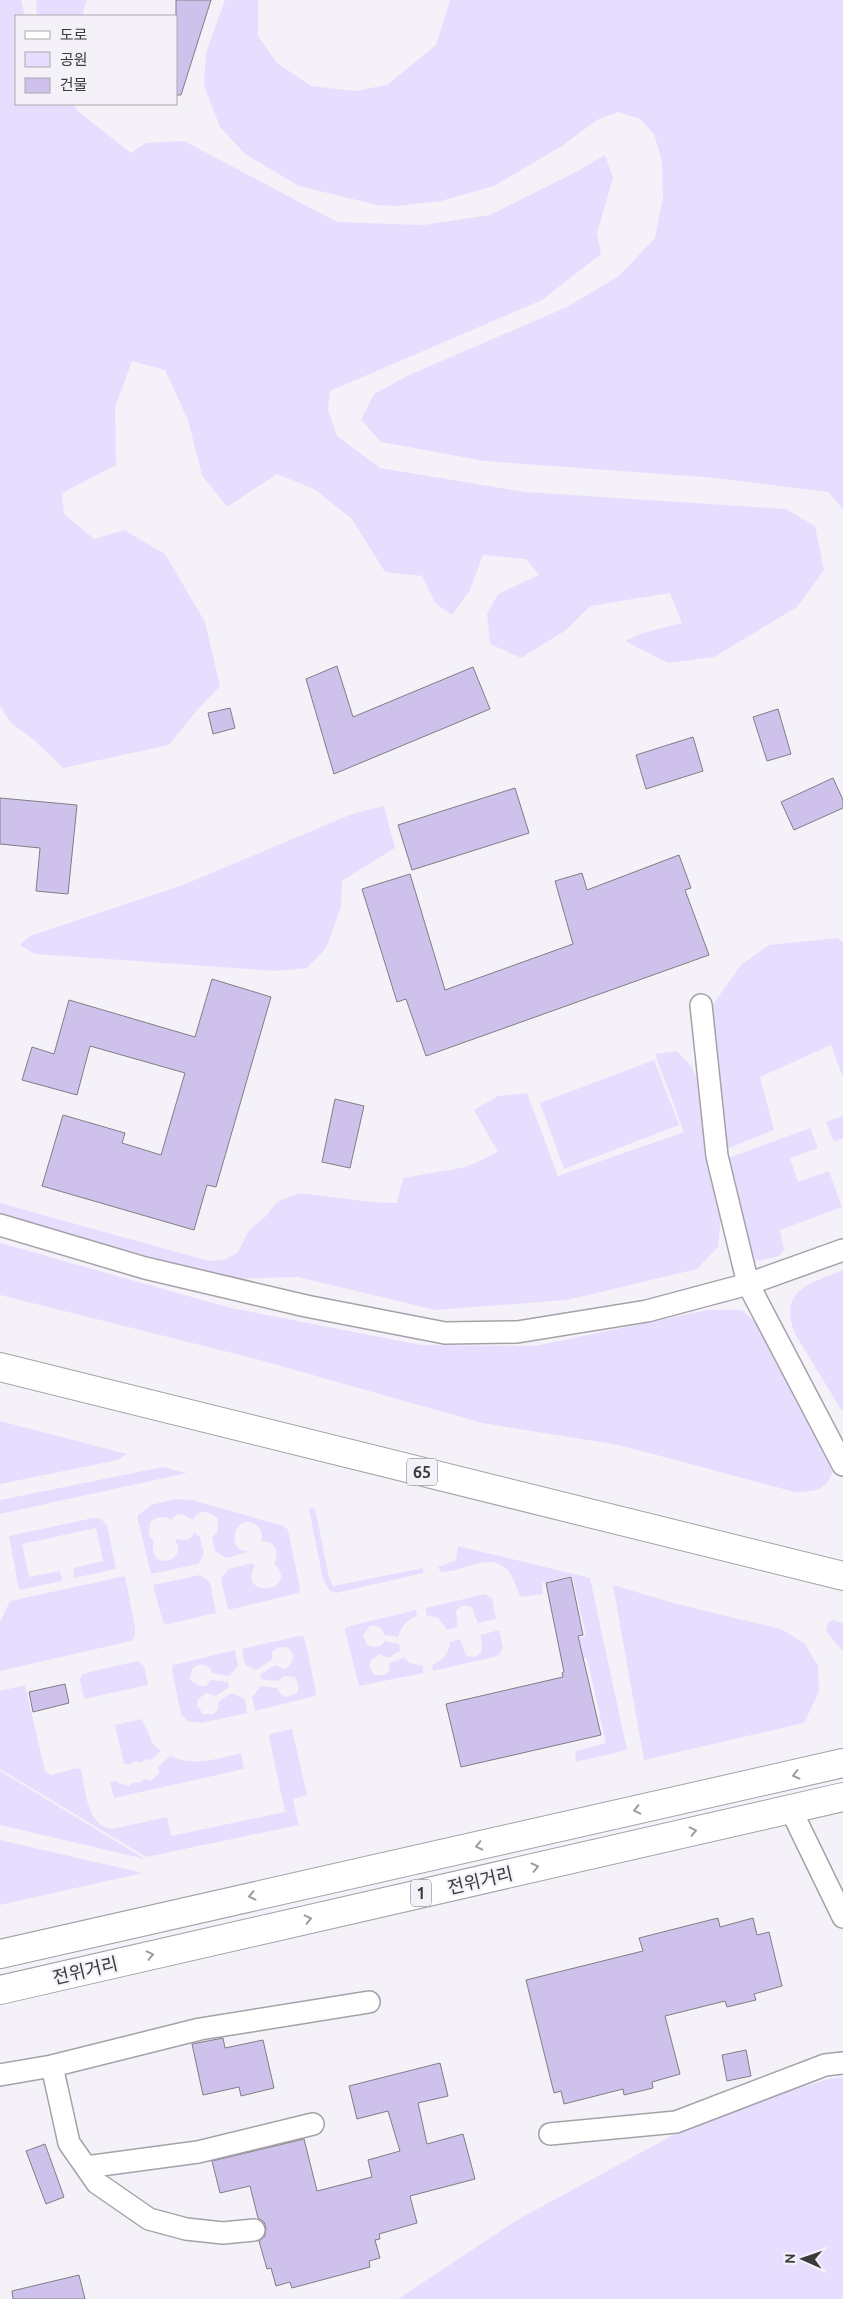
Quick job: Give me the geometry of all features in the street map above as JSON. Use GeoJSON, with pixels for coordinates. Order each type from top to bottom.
{"type":"FeatureCollection","features":[{"type":"Feature","properties":{"kind":"main road","name":"65"},"geometry":{"type":"LineString","coordinates":[[0,1367],[843,1576]]}},
{"type":"Feature","properties":{"kind":"main road","name":"전위거리"},"geometry":{"type":"LineString","coordinates":[[0,1954],[843,1763]]}},
{"type":"Feature","properties":{"kind":"main road","name":"전위거리"},"geometry":{"type":"LineString","coordinates":[[0,1990],[843,1797]]}},
{"type":"Feature","properties":{"kind":"street"},"geometry":{"type":"LineString","coordinates":[[701,1005],[717,1156],[748,1284],[843,1465]]}},
{"type":"Feature","properties":{"kind":"street"},"geometry":{"type":"LineString","coordinates":[[0,1225],[145,1268],[306,1306],[445,1333],[526,1331],[647,1311],[748,1284],[843,1250]]}},
{"type":"Feature","properties":{"kind":"street"},"geometry":{"type":"LineString","coordinates":[[790,1808],[843,1917]]}},
{"type":"Feature","properties":{"kind":"street"},"geometry":{"type":"LineString","coordinates":[[0,2075],[52,2066],[200,2029],[369,2002]]}},
{"type":"Feature","properties":{"kind":"street"},"geometry":{"type":"LineString","coordinates":[[550,2134],[676,2122],[825,2065],[843,2062]]}},
{"type":"Feature","properties":{"kind":"street"},"geometry":{"type":"LineString","coordinates":[[52,2066],[69,2143],[97,2183],[149,2219],[186,2229],[222,2233],[254,2230]]}},
{"type":"Feature","properties":{"kind":"street"},"geometry":{"type":"LineString","coordinates":[[86,2167],[198,2152],[312,2124]]}},
{"type":"Feature","properties":{"kind":"green space"},"geometry":{"type":"Polygon","coordinates":[[[0,0],[21,0],[25,15],[15,15],[15,105],[74,105],[79,112],[131,153],[146,143],[184,141],[337,222],[423,225],[490,215],[576,172],[605,155],[613,178],[597,233],[601,254],[542,300],[330,391],[328,410],[337,436],[380,468],[525,492],[786,509],[815,526],[824,570],[797,607],[714,657],[668,663],[625,641],[643,633],[682,623],[670,593],[590,606],[566,630],[521,658],[490,644],[487,614],[498,594],[539,575],[526,559],[483,555],[470,590],[452,615],[435,603],[422,576],[385,572],[352,519],[314,489],[277,474],[227,507],[202,475],[188,420],[165,370],[132,361],[115,407],[116,465],[62,493],[64,514],[94,539],[124,530],[165,554],[205,622],[220,686],[198,709],[169,745],[63,768],[34,740],[11,723],[0,706],[0,0]]]}},
{"type":"Feature","properties":{"kind":"green space"},"geometry":{"type":"Polygon","coordinates":[[[36,0],[87,0],[82,15],[37,15],[36,0]]]}},
{"type":"Feature","properties":{"kind":"green space"},"geometry":{"type":"Polygon","coordinates":[[[225,0],[258,0],[258,36],[277,63],[311,86],[355,91],[387,85],[436,45],[450,0],[843,0],[843,509],[828,492],[716,478],[484,461],[381,442],[361,420],[374,394],[409,375],[567,307],[619,276],[655,238],[663,197],[662,161],[654,134],[640,119],[618,112],[597,120],[562,146],[494,186],[441,201],[397,206],[377,205],[299,186],[245,154],[220,127],[204,86],[206,53],[225,0]]]}},
{"type":"Feature","properties":{"kind":"green space"},"geometry":{"type":"Polygon","coordinates":[[[384,806],[395,848],[342,881],[341,907],[326,948],[307,968],[277,971],[35,954],[20,945],[30,936],[183,885],[352,814],[384,806]]]}},
{"type":"Feature","properties":{"kind":"green space"},"geometry":{"type":"Polygon","coordinates":[[[837,938],[843,942],[843,1078],[831,1045],[760,1077],[774,1130],[724,1150],[711,1007],[741,965],[769,945],[837,938]]]}},
{"type":"Feature","properties":{"kind":"green space"},"geometry":{"type":"Polygon","coordinates":[[[677,1051],[692,1067],[698,1081],[721,1216],[718,1247],[697,1269],[567,1300],[435,1310],[298,1277],[229,1279],[0,1214],[0,1203],[209,1261],[226,1259],[238,1252],[249,1230],[266,1216],[277,1202],[299,1193],[371,1202],[397,1203],[403,1178],[466,1167],[498,1152],[474,1110],[498,1096],[527,1093],[558,1176],[684,1132],[655,1054],[677,1051]]]}},
{"type":"Feature","properties":{"kind":"green space"},"geometry":{"type":"Polygon","coordinates":[[[654,1060],[679,1125],[564,1169],[540,1103],[654,1060]]]}},
{"type":"Feature","properties":{"kind":"green space"},"geometry":{"type":"Polygon","coordinates":[[[843,1116],[843,1138],[834,1142],[826,1122],[843,1116]]]}},
{"type":"Feature","properties":{"kind":"green space"},"geometry":{"type":"Polygon","coordinates":[[[810,1128],[818,1148],[790,1158],[798,1182],[829,1171],[842,1207],[780,1230],[784,1250],[779,1256],[751,1262],[726,1159],[810,1128]]]}},
{"type":"Feature","properties":{"kind":"green space"},"geometry":{"type":"Polygon","coordinates":[[[0,1243],[231,1308],[421,1345],[535,1346],[707,1310],[742,1310],[765,1331],[834,1467],[832,1475],[825,1485],[820,1488],[795,1492],[619,1445],[482,1423],[256,1359],[0,1295],[0,1243]]]}},
{"type":"Feature","properties":{"kind":"green space"},"geometry":{"type":"Polygon","coordinates":[[[843,1270],[842,1411],[795,1334],[791,1319],[791,1307],[794,1298],[800,1290],[843,1270]]]}},
{"type":"Feature","properties":{"kind":"green space"},"geometry":{"type":"Polygon","coordinates":[[[0,1421],[127,1454],[118,1460],[0,1484],[0,1421]]]}},
{"type":"Feature","properties":{"kind":"green space"},"geometry":{"type":"Polygon","coordinates":[[[163,1467],[187,1473],[0,1514],[0,1500],[163,1467]]]}},
{"type":"Feature","properties":{"kind":"green space"},"geometry":{"type":"Polygon","coordinates":[[[175,1499],[192,1500],[284,1526],[288,1530],[300,1588],[299,1593],[228,1610],[221,1579],[228,1569],[253,1563],[255,1566],[252,1577],[254,1584],[260,1588],[275,1586],[280,1580],[280,1573],[274,1563],[276,1551],[270,1543],[261,1541],[262,1533],[260,1529],[250,1522],[243,1523],[238,1527],[234,1540],[236,1546],[242,1550],[251,1551],[226,1558],[215,1551],[212,1537],[217,1533],[218,1519],[212,1514],[205,1512],[195,1516],[193,1520],[183,1514],[176,1515],[171,1520],[160,1517],[150,1522],[149,1536],[154,1541],[154,1554],[157,1558],[166,1561],[171,1559],[179,1549],[175,1539],[187,1540],[194,1532],[200,1537],[204,1554],[198,1564],[151,1574],[137,1516],[151,1505],[175,1499]]]}},
{"type":"Feature","properties":{"kind":"green space"},"geometry":{"type":"Polygon","coordinates":[[[315,1508],[329,1578],[333,1586],[423,1568],[423,1573],[336,1593],[330,1591],[323,1579],[309,1509],[315,1508]]]}},
{"type":"Feature","properties":{"kind":"green space"},"geometry":{"type":"Polygon","coordinates":[[[93,1518],[101,1519],[107,1525],[116,1569],[74,1578],[73,1568],[103,1561],[96,1528],[22,1544],[29,1577],[60,1571],[62,1581],[19,1590],[9,1536],[93,1518]]]}},
{"type":"Feature","properties":{"kind":"green space"},"geometry":{"type":"Polygon","coordinates":[[[458,1546],[590,1578],[627,1750],[575,1762],[576,1751],[606,1743],[587,1658],[570,1662],[565,1641],[586,1636],[572,1576],[542,1583],[543,1594],[521,1597],[509,1572],[502,1565],[494,1562],[441,1572],[438,1567],[456,1560],[458,1546]]]}},
{"type":"Feature","properties":{"kind":"green space"},"geometry":{"type":"Polygon","coordinates":[[[200,1575],[210,1582],[216,1613],[168,1624],[163,1623],[153,1585],[200,1575]]]}},
{"type":"Feature","properties":{"kind":"green space"},"geometry":{"type":"Polygon","coordinates":[[[125,1576],[135,1628],[135,1636],[131,1641],[0,1671],[0,1622],[10,1601],[125,1576]]]}},
{"type":"Feature","properties":{"kind":"green space"},"geometry":{"type":"Polygon","coordinates":[[[613,1585],[677,1604],[781,1629],[805,1644],[818,1666],[819,1692],[804,1723],[644,1760],[613,1585]]]}},
{"type":"Feature","properties":{"kind":"green space"},"geometry":{"type":"Polygon","coordinates":[[[485,1594],[492,1598],[496,1619],[478,1623],[472,1608],[463,1606],[456,1611],[458,1627],[447,1630],[438,1618],[426,1615],[426,1608],[485,1594]]]}},
{"type":"Feature","properties":{"kind":"green space"},"geometry":{"type":"Polygon","coordinates":[[[416,1610],[417,1616],[405,1624],[398,1637],[384,1635],[381,1628],[375,1626],[370,1626],[363,1635],[367,1645],[372,1647],[379,1646],[384,1641],[399,1644],[400,1651],[388,1658],[380,1654],[371,1660],[369,1665],[374,1675],[385,1675],[389,1671],[390,1663],[404,1657],[410,1663],[423,1666],[423,1673],[359,1686],[345,1630],[346,1627],[416,1610]]]}},
{"type":"Feature","properties":{"kind":"green space"},"geometry":{"type":"Polygon","coordinates":[[[833,1620],[843,1623],[843,1652],[826,1631],[828,1623],[833,1620]]]}},
{"type":"Feature","properties":{"kind":"green space"},"geometry":{"type":"Polygon","coordinates":[[[499,1630],[503,1648],[498,1656],[433,1671],[432,1665],[445,1656],[450,1642],[460,1639],[466,1655],[475,1656],[482,1651],[481,1635],[499,1630]]]}},
{"type":"Feature","properties":{"kind":"green space"},"geometry":{"type":"Polygon","coordinates":[[[303,1636],[305,1640],[316,1692],[315,1696],[255,1711],[252,1697],[261,1686],[277,1688],[281,1695],[287,1697],[297,1693],[299,1687],[295,1677],[284,1676],[278,1681],[261,1679],[260,1675],[275,1665],[283,1669],[289,1667],[294,1656],[288,1647],[277,1648],[272,1652],[272,1660],[256,1670],[245,1665],[242,1649],[303,1636]]]}},
{"type":"Feature","properties":{"kind":"green space"},"geometry":{"type":"Polygon","coordinates":[[[235,1650],[238,1666],[229,1676],[212,1673],[209,1667],[201,1665],[192,1669],[190,1680],[200,1686],[206,1686],[211,1680],[228,1682],[229,1687],[216,1696],[207,1693],[198,1699],[197,1705],[203,1714],[214,1714],[218,1709],[219,1701],[232,1693],[245,1699],[247,1713],[201,1723],[187,1721],[181,1714],[172,1670],[173,1665],[235,1650]]]}},
{"type":"Feature","properties":{"kind":"green space"},"geometry":{"type":"Polygon","coordinates":[[[137,1661],[144,1666],[148,1685],[84,1699],[80,1680],[82,1674],[137,1661]]]}},
{"type":"Feature","properties":{"kind":"green space"},"geometry":{"type":"Polygon","coordinates":[[[25,1685],[45,1771],[51,1775],[78,1768],[81,1770],[92,1814],[103,1826],[112,1829],[167,1817],[171,1836],[285,1812],[269,1737],[270,1734],[292,1729],[307,1795],[293,1799],[299,1825],[146,1857],[0,1769],[0,1691],[25,1685]]]}},
{"type":"Feature","properties":{"kind":"green space"},"geometry":{"type":"Polygon","coordinates":[[[142,1719],[153,1744],[161,1751],[151,1760],[146,1759],[141,1763],[135,1761],[129,1765],[124,1764],[115,1725],[142,1719]]]}},
{"type":"Feature","properties":{"kind":"green space"},"geometry":{"type":"Polygon","coordinates":[[[241,1753],[244,1769],[114,1798],[110,1782],[117,1781],[129,1786],[134,1782],[140,1783],[144,1779],[151,1781],[159,1773],[158,1767],[170,1756],[187,1761],[205,1761],[241,1753]]]}},
{"type":"Feature","properties":{"kind":"green space"},"geometry":{"type":"Polygon","coordinates":[[[0,1771],[145,1859],[0,1825],[0,1771]]]}},
{"type":"Feature","properties":{"kind":"green space"},"geometry":{"type":"Polygon","coordinates":[[[0,1840],[143,1873],[0,1905],[0,1840]]]}},
{"type":"Feature","properties":{"kind":"green space"},"geometry":{"type":"Polygon","coordinates":[[[843,2077],[843,2299],[398,2299],[517,2220],[688,2127],[751,2102],[829,2079],[843,2077]]]}},
{"type":"Feature","properties":{"kind":"building"},"geometry":{"type":"Polygon","coordinates":[[[176,0],[211,0],[181,95],[178,95],[178,15],[176,15],[176,0]]]}},
{"type":"Feature","properties":{"kind":"building"},"geometry":{"type":"Polygon","coordinates":[[[337,666],[353,717],[473,667],[490,709],[334,774],[306,679],[337,666]]]}},
{"type":"Feature","properties":{"kind":"building"},"geometry":{"type":"Polygon","coordinates":[[[230,708],[235,728],[213,734],[208,713],[230,708]]]}},
{"type":"Feature","properties":{"kind":"building"},"geometry":{"type":"Polygon","coordinates":[[[778,709],[791,754],[767,761],[753,717],[778,709]]]}},
{"type":"Feature","properties":{"kind":"building"},"geometry":{"type":"Polygon","coordinates":[[[693,737],[703,771],[646,789],[636,755],[693,737]]]}},
{"type":"Feature","properties":{"kind":"building"},"geometry":{"type":"Polygon","coordinates":[[[833,778],[843,800],[843,808],[794,830],[781,802],[833,778]]]}},
{"type":"Feature","properties":{"kind":"building"},"geometry":{"type":"Polygon","coordinates":[[[515,788],[529,833],[412,870],[398,825],[515,788]]]}},
{"type":"Feature","properties":{"kind":"building"},"geometry":{"type":"Polygon","coordinates":[[[0,798],[77,805],[68,894],[36,891],[40,848],[0,844],[0,798]]]}},
{"type":"Feature","properties":{"kind":"building"},"geometry":{"type":"Polygon","coordinates":[[[679,855],[691,888],[685,890],[709,955],[426,1056],[406,999],[397,1002],[362,889],[410,874],[445,990],[573,944],[555,881],[582,873],[587,890],[679,855]]]}},
{"type":"Feature","properties":{"kind":"building"},"geometry":{"type":"Polygon","coordinates":[[[212,979],[271,997],[216,1187],[207,1185],[194,1230],[42,1186],[63,1115],[125,1133],[122,1143],[161,1155],[185,1073],[90,1046],[77,1095],[22,1080],[32,1047],[54,1054],[69,1000],[195,1037],[212,979]]]}},
{"type":"Feature","properties":{"kind":"building"},"geometry":{"type":"Polygon","coordinates":[[[335,1099],[364,1106],[350,1168],[322,1162],[335,1099]]]}},
{"type":"Feature","properties":{"kind":"building"},"geometry":{"type":"Polygon","coordinates":[[[571,1577],[583,1635],[578,1636],[601,1735],[461,1767],[446,1704],[563,1677],[562,1673],[564,1672],[546,1583],[571,1577]]]}},
{"type":"Feature","properties":{"kind":"building"},"geometry":{"type":"Polygon","coordinates":[[[65,1684],[69,1703],[33,1712],[29,1692],[65,1684]]]}},
{"type":"Feature","properties":{"kind":"building"},"geometry":{"type":"Polygon","coordinates":[[[718,1918],[720,1927],[753,1918],[757,1935],[769,1932],[782,1986],[754,1994],[756,2000],[727,2007],[725,2001],[665,2016],[680,2074],[652,2082],[653,2088],[624,2095],[623,2089],[564,2104],[561,2091],[554,2093],[526,1980],[643,1951],[639,1938],[718,1918]]]}},
{"type":"Feature","properties":{"kind":"building"},"geometry":{"type":"Polygon","coordinates":[[[223,2038],[225,2048],[263,2040],[274,2088],[241,2096],[239,2087],[203,2095],[192,2044],[223,2038]]]}},
{"type":"Feature","properties":{"kind":"building"},"geometry":{"type":"Polygon","coordinates":[[[746,2050],[751,2076],[727,2081],[722,2055],[746,2050]]]}},
{"type":"Feature","properties":{"kind":"building"},"geometry":{"type":"Polygon","coordinates":[[[440,2063],[448,2096],[418,2103],[427,2144],[463,2134],[475,2179],[410,2196],[417,2223],[379,2234],[380,2239],[375,2240],[380,2258],[369,2261],[370,2267],[292,2288],[290,2282],[276,2286],[271,2268],[267,2269],[259,2241],[265,2236],[266,2228],[264,2222],[258,2218],[250,2186],[220,2193],[212,2161],[304,2139],[317,2191],[372,2177],[368,2160],[400,2151],[388,2111],[357,2119],[349,2086],[440,2063]]]}},
{"type":"Feature","properties":{"kind":"building"},"geometry":{"type":"Polygon","coordinates":[[[45,2144],[64,2197],[46,2204],[26,2151],[45,2144]]]}},
{"type":"Feature","properties":{"kind":"building"},"geometry":{"type":"Polygon","coordinates":[[[79,2275],[85,2299],[13,2299],[12,2291],[79,2275]]]}}]}
